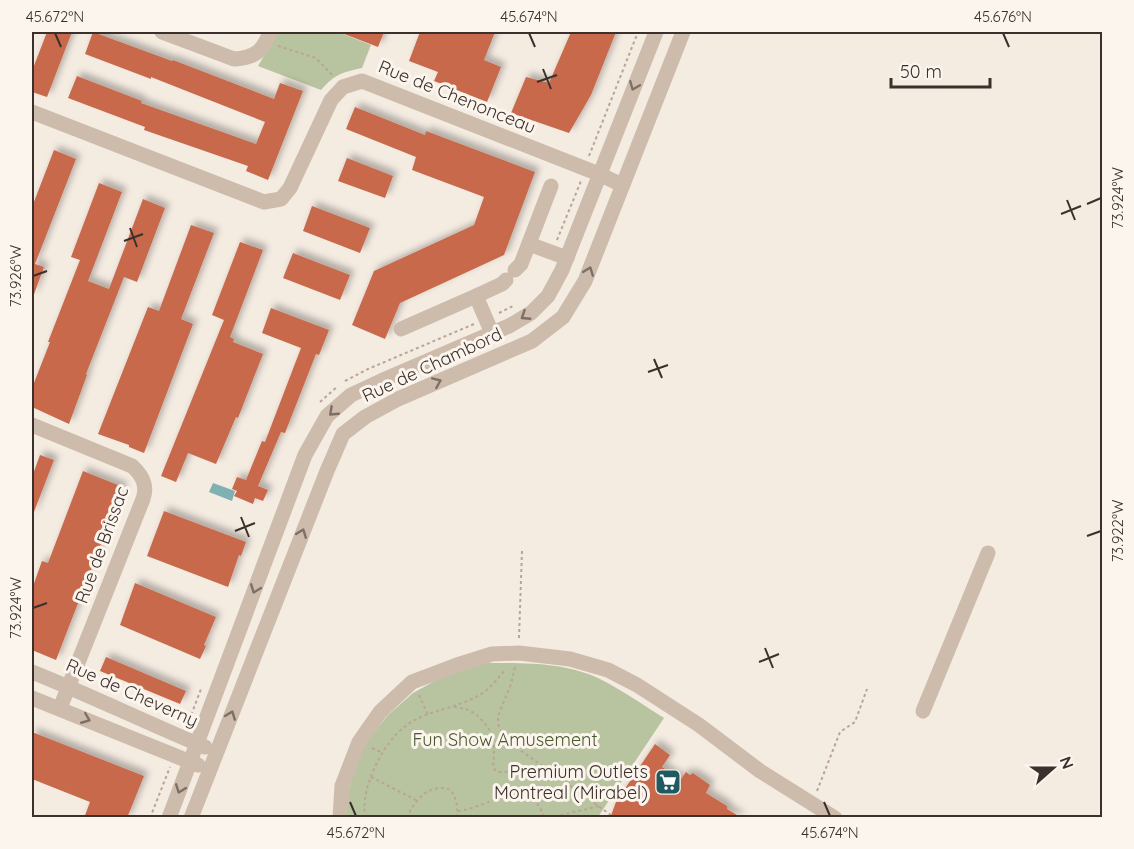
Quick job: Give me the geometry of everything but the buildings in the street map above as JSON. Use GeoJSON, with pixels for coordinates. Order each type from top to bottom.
{"type":"FeatureCollection","features":[{"type":"Feature","properties":{"kind":"street"},"geometry":{"type":"LineString","coordinates":[[162,32],[234,59],[246,58],[257,53],[268,37]]}},
{"type":"Feature","properties":{"kind":"street","name":"Rue de Chambord"},"geometry":{"type":"LineString","coordinates":[[169,818],[305,455],[327,416],[351,395],[509,326],[531,313],[548,296],[567,258],[656,32]]}},
{"type":"Feature","properties":{"kind":"street","name":"Rue de Chambord"},"geometry":{"type":"LineString","coordinates":[[191,818],[343,434],[365,417],[399,399],[532,341],[563,317],[585,281],[682,32]]}},
{"type":"Feature","properties":{"kind":"street","name":"Rue de Chenonceau"},"geometry":{"type":"LineString","coordinates":[[343,87],[362,81],[622,185]]}},
{"type":"Feature","properties":{"kind":"street"},"geometry":{"type":"LineString","coordinates":[[32,112],[264,202],[281,199],[290,188],[331,100],[343,87]]}},
{"type":"Feature","properties":{"kind":"street"},"geometry":{"type":"LineString","coordinates":[[401,329],[502,284],[521,264],[551,186]]}},
{"type":"Feature","properties":{"kind":"street"},"geometry":{"type":"LineString","coordinates":[[529,244],[567,258]]}},
{"type":"Feature","properties":{"kind":"street"},"geometry":{"type":"LineString","coordinates":[[476,296],[492,333]]}},
{"type":"Feature","properties":{"kind":"street","name":"Rue de Brissac"},"geometry":{"type":"LineString","coordinates":[[32,425],[132,466],[140,474],[145,486],[143,499],[60,708]]}},
{"type":"Feature","properties":{"kind":"street"},"geometry":{"type":"LineString","coordinates":[[923,711],[988,554]]}},
{"type":"Feature","properties":{"kind":"street"},"geometry":{"type":"LineString","coordinates":[[340,818],[342,786],[359,742],[380,712],[412,682],[492,654],[519,653],[570,659],[608,670],[637,685],[699,725],[760,771],[835,818]]}},
{"type":"Feature","properties":{"kind":"street","name":"Rue de Cheverny"},"geometry":{"type":"LineString","coordinates":[[32,672],[217,751]]}},
{"type":"Feature","properties":{"kind":"street"},"geometry":{"type":"LineString","coordinates":[[32,698],[209,770]]}},
{"type":"Feature","properties":{"kind":"path"},"geometry":{"type":"LineString","coordinates":[[588,159],[638,32]]}},
{"type":"Feature","properties":{"kind":"path"},"geometry":{"type":"LineString","coordinates":[[268,37],[316,58],[343,87]]}},
{"type":"Feature","properties":{"kind":"path"},"geometry":{"type":"LineString","coordinates":[[522,551],[519,653],[511,684],[498,716],[498,724],[509,742],[615,818]]}},
{"type":"Feature","properties":{"kind":"path"},"geometry":{"type":"LineString","coordinates":[[365,818],[363,806],[367,786],[379,758],[391,740],[416,720],[477,697],[489,688],[519,653]]}},
{"type":"Feature","properties":{"kind":"path"},"geometry":{"type":"LineString","coordinates":[[412,682],[429,715]]}},
{"type":"Feature","properties":{"kind":"path"},"geometry":{"type":"LineString","coordinates":[[812,804],[840,732],[855,722],[867,688]]}},
{"type":"Feature","properties":{"kind":"path"},"geometry":{"type":"LineString","coordinates":[[451,707],[466,709],[476,714],[488,727],[494,740],[493,766],[498,772],[545,767]]}},
{"type":"Feature","properties":{"kind":"path"},"geometry":{"type":"LineString","coordinates":[[150,818],[170,767]]}},
{"type":"Feature","properties":{"kind":"path"},"geometry":{"type":"LineString","coordinates":[[371,777],[416,800]]}},
{"type":"Feature","properties":{"kind":"path"},"geometry":{"type":"LineString","coordinates":[[407,818],[416,800],[427,792],[445,787],[451,790],[456,798],[458,811],[456,818]]}},
{"type":"Feature","properties":{"kind":"path"},"geometry":{"type":"LineString","coordinates":[[458,811],[512,794],[524,794],[536,800],[544,818]]}},
{"type":"Feature","properties":{"kind":"path"},"geometry":{"type":"LineString","coordinates":[[549,818],[599,806]]}},
{"type":"Feature","properties":{"kind":"green space"},"geometry":{"type":"Polygon","coordinates":[[[275,32],[338,32],[371,45],[362,68],[340,74],[321,90],[258,66],[275,32]]]}},
{"type":"Feature","properties":{"kind":"green space","name":"Fun Show Amusement"},"geometry":{"type":"Polygon","coordinates":[[[486,663],[559,666],[587,673],[664,718],[598,817],[346,817],[346,800],[360,751],[387,716],[413,693],[449,673],[486,663]]]}},
{"type":"Feature","properties":{"kind":"water"},"geometry":{"type":"Polygon","coordinates":[[[213,483],[235,491],[232,501],[209,492],[213,483]]]}},
{"type":"Feature","properties":{"kind":"place","name":"Premium Outlets Montreal (Mirabel)"},"geometry":{"type":"Point","coordinates":[668,782]}}]}
